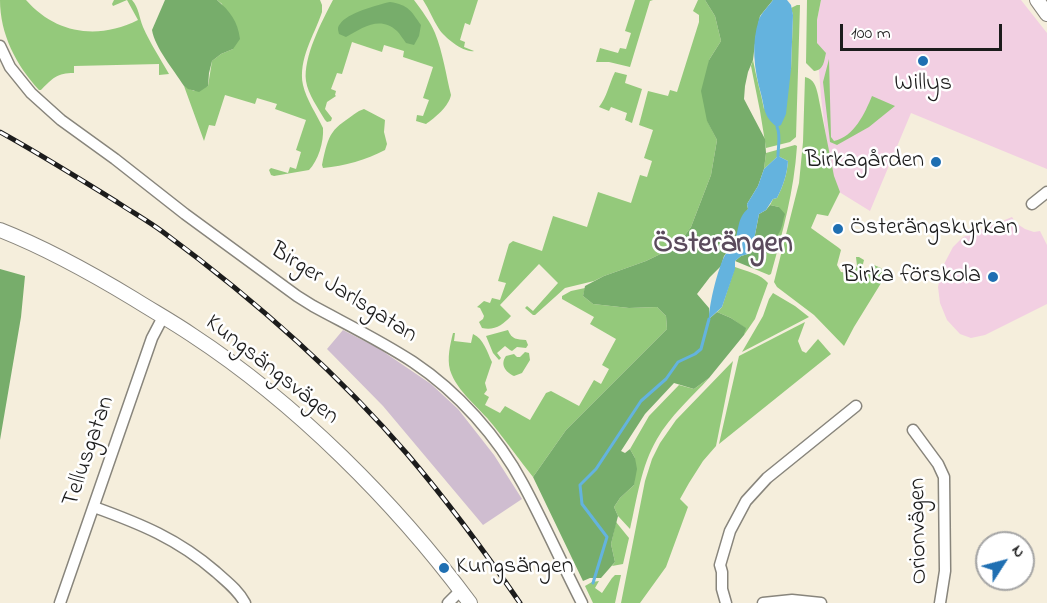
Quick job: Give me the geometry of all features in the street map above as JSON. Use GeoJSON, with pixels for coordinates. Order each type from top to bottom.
{"type":"FeatureCollection","features":[{"type":"Feature","properties":{"kind":"street"},"geometry":{"type":"LineString","coordinates":[[1037,0],[1047,14]]}},
{"type":"Feature","properties":{"kind":"street","name":"Birger Jarlsgatan"},"geometry":{"type":"LineString","coordinates":[[0,46],[10,67],[31,93],[61,120],[297,296],[413,362],[464,404],[483,425],[522,482],[582,603]]}},
{"type":"Feature","properties":{"kind":"street"},"geometry":{"type":"LineString","coordinates":[[1032,204],[1047,192]]}},
{"type":"Feature","properties":{"kind":"street","name":"Kungsängsvägen"},"geometry":{"type":"LineString","coordinates":[[0,230],[68,262],[163,317],[243,372],[311,428],[355,470],[400,517],[470,603]]}},
{"type":"Feature","properties":{"kind":"street","name":"Tellusgatan"},"geometry":{"type":"LineString","coordinates":[[60,603],[152,338],[163,317]]}},
{"type":"Feature","properties":{"kind":"street"},"geometry":{"type":"LineString","coordinates":[[726,603],[720,565],[730,531],[746,501],[767,478],[856,406]]}},
{"type":"Feature","properties":{"kind":"street","name":"Orionvägen"},"geometry":{"type":"LineString","coordinates":[[914,430],[938,464],[944,477],[945,571],[940,603]]}},
{"type":"Feature","properties":{"kind":"street"},"geometry":{"type":"LineString","coordinates":[[94,507],[125,518],[180,544],[232,586],[245,603]]}},
{"type":"Feature","properties":{"kind":"street"},"geometry":{"type":"LineString","coordinates":[[448,603],[461,590]]}},
{"type":"Feature","properties":{"kind":"street"},"geometry":{"type":"LineString","coordinates":[[763,603],[792,600],[821,603]]}},
{"type":"Feature","properties":{"kind":"shaded area"},"geometry":{"type":"Polygon","coordinates":[[[821,0],[1021,0],[1047,33],[1047,169],[911,113],[870,211],[836,190],[831,177],[821,97],[817,20],[821,0]]]}},
{"type":"Feature","properties":{"kind":"shaded area","name":"Birka förskola"},"geometry":{"type":"Polygon","coordinates":[[[1012,217],[1025,229],[1040,231],[1047,245],[1047,304],[985,335],[971,338],[960,334],[947,320],[940,303],[938,287],[942,268],[953,247],[963,237],[1012,217]]]}},
{"type":"Feature","properties":{"kind":"shaded area"},"geometry":{"type":"Polygon","coordinates":[[[343,330],[378,348],[431,384],[458,409],[494,455],[522,499],[483,525],[383,406],[327,349],[343,330]]]}},
{"type":"Feature","properties":{"kind":"green space"},"geometry":{"type":"Polygon","coordinates":[[[0,0],[26,0],[38,11],[64,27],[93,31],[108,30],[138,20],[127,0],[132,0],[138,9],[146,33],[169,74],[159,75],[159,64],[74,66],[74,73],[59,75],[39,90],[23,70],[6,37],[0,0]]]}},
{"type":"Feature","properties":{"kind":"green space"},"geometry":{"type":"Polygon","coordinates":[[[114,0],[127,0],[113,6],[112,4],[114,0]]]}},
{"type":"Feature","properties":{"kind":"green space"},"geometry":{"type":"Polygon","coordinates":[[[165,0],[217,0],[229,13],[237,27],[240,39],[233,49],[212,61],[208,86],[199,92],[184,86],[154,37],[152,30],[165,0]]]}},
{"type":"Feature","properties":{"kind":"green space"},"geometry":{"type":"Polygon","coordinates":[[[217,0],[320,0],[322,12],[305,57],[302,75],[307,96],[323,128],[320,151],[309,170],[274,176],[271,175],[269,170],[271,168],[288,173],[290,167],[296,169],[301,152],[296,150],[306,120],[275,109],[277,104],[257,98],[255,104],[225,95],[215,126],[209,125],[204,141],[184,86],[194,91],[208,86],[212,61],[233,49],[222,4],[217,0]]]}},
{"type":"Feature","properties":{"kind":"green space"},"geometry":{"type":"Polygon","coordinates":[[[333,0],[414,0],[435,33],[451,95],[448,103],[437,115],[426,124],[416,121],[417,115],[423,116],[429,100],[423,98],[433,67],[403,57],[404,51],[384,45],[382,52],[352,42],[342,74],[337,73],[331,89],[336,91],[336,96],[327,102],[325,109],[332,118],[331,121],[325,120],[309,91],[306,71],[314,39],[333,0]]]}},
{"type":"Feature","properties":{"kind":"green space"},"geometry":{"type":"Polygon","coordinates":[[[423,0],[478,0],[470,25],[465,23],[460,40],[465,42],[464,47],[474,51],[460,47],[442,33],[423,0]]]}},
{"type":"Feature","properties":{"kind":"green space"},"geometry":{"type":"Polygon","coordinates":[[[635,0],[653,0],[650,1],[630,67],[609,62],[596,62],[600,48],[618,53],[620,48],[626,49],[631,33],[625,31],[635,0]]]}},
{"type":"Feature","properties":{"kind":"green space"},"geometry":{"type":"Polygon","coordinates":[[[698,0],[705,0],[715,16],[721,41],[709,60],[707,120],[717,140],[711,175],[691,227],[677,246],[594,281],[565,288],[533,315],[525,308],[527,306],[533,311],[558,283],[539,264],[500,305],[511,316],[498,326],[490,329],[482,328],[479,322],[484,316],[477,307],[484,301],[490,303],[492,298],[500,300],[506,283],[498,281],[509,244],[513,241],[542,251],[553,216],[587,227],[598,192],[631,203],[640,175],[647,177],[652,161],[644,158],[653,130],[639,125],[648,91],[668,96],[670,90],[677,92],[699,22],[699,15],[693,11],[698,0]]]}},
{"type":"Feature","properties":{"kind":"green space"},"geometry":{"type":"Polygon","coordinates":[[[705,0],[773,0],[760,16],[744,99],[765,139],[764,169],[758,186],[747,204],[748,209],[734,244],[724,256],[721,266],[697,294],[709,308],[710,318],[717,312],[746,328],[744,335],[709,378],[694,389],[674,383],[645,414],[621,451],[625,453],[630,449],[637,469],[634,485],[614,507],[618,516],[611,544],[615,562],[601,578],[590,578],[583,581],[533,477],[566,430],[667,329],[666,316],[657,307],[629,308],[593,304],[583,296],[585,286],[677,246],[691,227],[711,175],[717,140],[707,121],[701,91],[709,60],[721,41],[715,16],[705,0]]]}},
{"type":"Feature","properties":{"kind":"green space"},"geometry":{"type":"Polygon","coordinates":[[[807,0],[821,0],[817,20],[817,43],[826,53],[822,67],[814,71],[806,63],[807,0]]]}},
{"type":"Feature","properties":{"kind":"green space"},"geometry":{"type":"Polygon","coordinates":[[[390,2],[409,9],[421,25],[414,45],[406,43],[391,26],[378,23],[346,37],[339,34],[339,25],[349,16],[390,2]]]}},
{"type":"Feature","properties":{"kind":"green space"},"geometry":{"type":"Polygon","coordinates":[[[800,5],[796,137],[790,142],[766,148],[751,66],[753,60],[764,109],[791,69],[793,15],[791,8],[800,5]]]}},
{"type":"Feature","properties":{"kind":"green space"},"geometry":{"type":"Polygon","coordinates":[[[829,59],[831,137],[834,141],[841,139],[853,129],[862,117],[872,96],[895,106],[869,127],[837,145],[830,142],[823,82],[829,59]]]}},
{"type":"Feature","properties":{"kind":"green space"},"geometry":{"type":"Polygon","coordinates":[[[615,72],[627,75],[625,83],[642,89],[632,123],[625,120],[627,113],[611,107],[609,111],[599,107],[615,72]]]}},
{"type":"Feature","properties":{"kind":"green space"},"geometry":{"type":"Polygon","coordinates":[[[805,77],[813,81],[816,89],[834,176],[840,192],[828,216],[817,214],[811,228],[841,250],[837,265],[841,272],[854,272],[857,266],[856,257],[859,257],[864,260],[862,268],[871,272],[874,265],[881,268],[886,275],[844,346],[814,315],[777,287],[774,282],[799,183],[805,77]]]}},
{"type":"Feature","properties":{"kind":"green space"},"geometry":{"type":"Polygon","coordinates":[[[364,109],[385,120],[384,132],[387,144],[385,150],[355,162],[323,168],[327,145],[333,132],[342,123],[364,109]]]}},
{"type":"Feature","properties":{"kind":"green space"},"geometry":{"type":"Polygon","coordinates":[[[797,146],[796,163],[791,195],[769,275],[752,268],[761,269],[765,264],[768,252],[779,232],[781,223],[779,207],[770,205],[773,199],[777,198],[781,189],[788,161],[778,156],[764,169],[766,153],[797,146]]]}},
{"type":"Feature","properties":{"kind":"green space"},"geometry":{"type":"Polygon","coordinates":[[[770,205],[779,207],[785,214],[781,229],[766,255],[765,264],[761,269],[735,261],[748,254],[753,245],[759,214],[770,205]]]}},
{"type":"Feature","properties":{"kind":"green space"},"geometry":{"type":"Polygon","coordinates":[[[735,267],[757,275],[768,283],[755,319],[744,335],[745,328],[717,312],[722,307],[735,267]]]}},
{"type":"Feature","properties":{"kind":"green space"},"geometry":{"type":"Polygon","coordinates":[[[0,269],[25,276],[21,317],[0,440],[0,269]]]}},
{"type":"Feature","properties":{"kind":"green space"},"geometry":{"type":"Polygon","coordinates":[[[585,288],[583,296],[593,304],[629,308],[657,307],[666,316],[667,329],[566,430],[533,477],[453,378],[449,361],[453,333],[455,333],[454,341],[471,343],[473,334],[485,346],[492,362],[485,383],[487,390],[484,394],[489,397],[485,405],[500,413],[505,406],[530,420],[546,393],[551,391],[579,406],[594,380],[601,384],[609,369],[602,365],[616,339],[590,324],[594,317],[562,299],[562,296],[571,291],[585,288]]]}},
{"type":"Feature","properties":{"kind":"green space"},"geometry":{"type":"Polygon","coordinates":[[[773,293],[809,317],[742,352],[763,316],[773,293]]]}},
{"type":"Feature","properties":{"kind":"green space"},"geometry":{"type":"Polygon","coordinates":[[[805,322],[798,341],[802,351],[806,353],[818,339],[831,354],[719,444],[739,356],[805,322]]]}},
{"type":"Feature","properties":{"kind":"green space"},"geometry":{"type":"Polygon","coordinates":[[[508,330],[513,337],[526,340],[528,345],[526,348],[517,347],[512,351],[505,346],[497,353],[501,358],[499,360],[493,353],[486,336],[508,330]]]}},
{"type":"Feature","properties":{"kind":"green space"},"geometry":{"type":"Polygon","coordinates":[[[525,352],[529,353],[530,360],[522,373],[514,376],[506,370],[504,359],[514,354],[520,357],[525,352]]]}},
{"type":"Feature","properties":{"kind":"green space"},"geometry":{"type":"Polygon","coordinates":[[[733,361],[716,446],[703,461],[680,499],[688,507],[666,567],[640,603],[621,603],[645,481],[652,459],[676,420],[733,361]]]}},
{"type":"Feature","properties":{"kind":"green space"},"geometry":{"type":"Polygon","coordinates":[[[709,378],[668,422],[657,439],[640,483],[630,529],[618,516],[614,507],[634,485],[635,458],[630,449],[649,416],[679,385],[694,389],[709,378]]]}},
{"type":"Feature","properties":{"kind":"green space"},"geometry":{"type":"Polygon","coordinates":[[[616,522],[629,538],[623,564],[612,566],[615,562],[611,544],[616,522]]]}},
{"type":"Feature","properties":{"kind":"green space"},"geometry":{"type":"Polygon","coordinates":[[[615,575],[621,575],[615,603],[593,603],[585,586],[599,581],[595,588],[602,593],[615,575]]]}},
{"type":"Feature","properties":{"kind":"water"},"geometry":{"type":"Polygon","coordinates":[[[773,0],[787,0],[791,5],[793,15],[791,69],[786,114],[781,125],[777,127],[765,112],[754,56],[759,19],[773,0]]]}},
{"type":"Feature","properties":{"kind":"water"},"geometry":{"type":"Polygon","coordinates":[[[778,156],[788,161],[781,189],[777,198],[773,199],[766,210],[759,214],[753,245],[748,254],[735,261],[735,269],[722,307],[709,319],[712,296],[722,261],[734,243],[740,220],[748,209],[747,204],[758,186],[764,169],[778,156]]]}},
{"type":"Feature","properties":{"kind":"waterway"},"geometry":{"type":"LineString","coordinates":[[777,127],[778,156]]}},
{"type":"Feature","properties":{"kind":"waterway"},"geometry":{"type":"LineString","coordinates":[[593,583],[607,537],[582,504],[580,485],[596,469],[641,401],[666,379],[678,362],[701,349],[709,319]]}},
{"type":"Feature","properties":{"kind":"railway"},"geometry":{"type":"LineString","coordinates":[[0,132],[157,228],[228,282],[292,336],[352,394],[408,455],[466,528],[520,603]]}},
{"type":"Feature","properties":{"kind":"place","name":"Willys"},"geometry":{"type":"Point","coordinates":[923,61]}},
{"type":"Feature","properties":{"kind":"place","name":"Birkagården"},"geometry":{"type":"Point","coordinates":[936,162]}},
{"type":"Feature","properties":{"kind":"place","name":"Österängskyrkan"},"geometry":{"type":"Point","coordinates":[838,229]}},
{"type":"Feature","properties":{"kind":"place","name":"Birka förskola"},"geometry":{"type":"Point","coordinates":[993,277]}},
{"type":"Feature","properties":{"kind":"place","name":"Kungsängen"},"geometry":{"type":"Point","coordinates":[444,568]}},
{"type":"Feature","properties":{"kind":"district","name":"Österängen"},"geometry":{"type":"Point","coordinates":[723,246]}}]}
